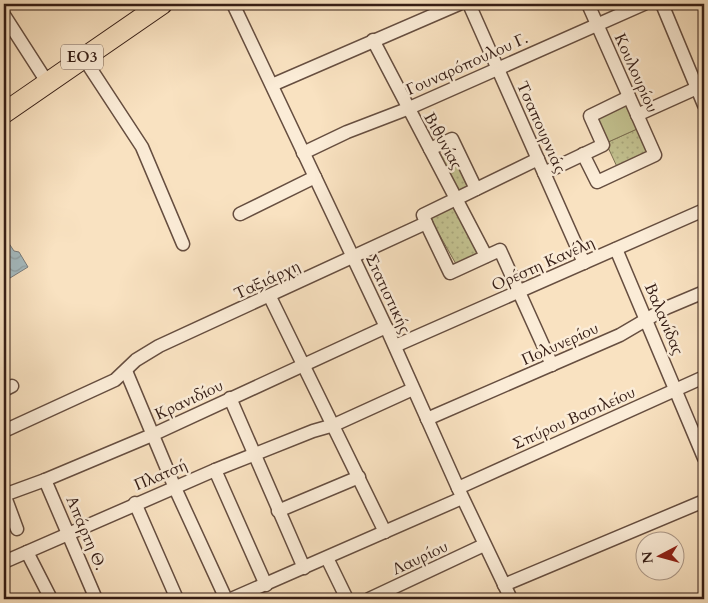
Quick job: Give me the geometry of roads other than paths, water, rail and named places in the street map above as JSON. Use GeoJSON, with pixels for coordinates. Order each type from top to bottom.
{"type":"FeatureCollection","features":[{"type":"Feature","properties":{"kind":"main road","name":"ΕΟ3"},"geometry":{"type":"LineString","coordinates":[[4,113],[150,7]]}},
{"type":"Feature","properties":{"kind":"street","name":"Στατιστικής"},"geometry":{"type":"LineString","coordinates":[[232,4],[386,327],[460,493],[511,599]]}},
{"type":"Feature","properties":{"kind":"street"},"geometry":{"type":"LineString","coordinates":[[272,85],[459,4]]}},
{"type":"Feature","properties":{"kind":"street","name":"Τσαπουρνιάς"},"geometry":{"type":"LineString","coordinates":[[469,4],[584,264]]}},
{"type":"Feature","properties":{"kind":"street","name":"Κουλουρίου"},"geometry":{"type":"LineString","coordinates":[[583,154],[597,182],[655,155],[588,4]]}},
{"type":"Feature","properties":{"kind":"street","name":"Γουναρόπουλου Γ."},"geometry":{"type":"LineString","coordinates":[[303,154],[347,132],[407,109],[644,4]]}},
{"type":"Feature","properties":{"kind":"street"},"geometry":{"type":"LineString","coordinates":[[637,115],[701,95],[662,4]]}},
{"type":"Feature","properties":{"kind":"street"},"geometry":{"type":"LineString","coordinates":[[4,15],[47,82]]}},
{"type":"Feature","properties":{"kind":"street","name":"Βιθυνίας"},"geometry":{"type":"LineString","coordinates":[[373,40],[407,109],[486,256]]}},
{"type":"Feature","properties":{"kind":"street"},"geometry":{"type":"LineString","coordinates":[[83,57],[142,147],[183,244]]}},
{"type":"Feature","properties":{"kind":"street"},"geometry":{"type":"LineString","coordinates":[[544,173],[603,145],[590,116],[629,97]]}},
{"type":"Feature","properties":{"kind":"street"},"geometry":{"type":"LineString","coordinates":[[430,149],[452,139],[476,189]]}},
{"type":"Feature","properties":{"kind":"street","name":"Ταξιάρχη"},"geometry":{"type":"LineString","coordinates":[[4,431],[115,380],[136,360],[159,346],[270,297],[352,256],[426,223],[423,215],[538,159]]}},
{"type":"Feature","properties":{"kind":"street"},"geometry":{"type":"LineString","coordinates":[[240,214],[315,177]]}},
{"type":"Feature","properties":{"kind":"street","name":"Ορέστη Κανέλη"},"geometry":{"type":"LineString","coordinates":[[394,346],[704,210]]}},
{"type":"Feature","properties":{"kind":"street"},"geometry":{"type":"LineString","coordinates":[[426,223],[450,274],[500,250],[552,365]]}},
{"type":"Feature","properties":{"kind":"street","name":"Βαλανίδας"},"geometry":{"type":"LineString","coordinates":[[616,249],[703,449]]}},
{"type":"Feature","properties":{"kind":"street","name":"Πολυνερίου"},"geometry":{"type":"LineString","coordinates":[[427,420],[620,335],[666,308],[704,292]]}},
{"type":"Feature","properties":{"kind":"street"},"geometry":{"type":"LineString","coordinates":[[270,297],[385,532]]}},
{"type":"Feature","properties":{"kind":"street","name":"Κρανιδίου"},"geometry":{"type":"LineString","coordinates":[[4,495],[45,480],[152,435],[386,327]]}},
{"type":"Feature","properties":{"kind":"street"},"geometry":{"type":"LineString","coordinates":[[126,371],[175,488],[226,599]]}},
{"type":"Feature","properties":{"kind":"street","name":"Σπύρου Βασιλείου"},"geometry":{"type":"LineString","coordinates":[[231,599],[245,597],[266,585],[385,532],[460,493],[704,377]]}},
{"type":"Feature","properties":{"kind":"street","name":"Πλατσή"},"geometry":{"type":"LineString","coordinates":[[4,562],[215,470],[334,425],[413,389]]}},
{"type":"Feature","properties":{"kind":"street"},"geometry":{"type":"LineString","coordinates":[[230,398],[304,568]]}},
{"type":"Feature","properties":{"kind":"street"},"geometry":{"type":"LineString","coordinates":[[215,470],[266,585]]}},
{"type":"Feature","properties":{"kind":"street"},"geometry":{"type":"LineString","coordinates":[[278,511],[359,478]]}},
{"type":"Feature","properties":{"kind":"street","name":"Απάρτη Θ."},"geometry":{"type":"LineString","coordinates":[[45,480],[96,599]]}},
{"type":"Feature","properties":{"kind":"street"},"geometry":{"type":"LineString","coordinates":[[4,495],[17,529]]}},
{"type":"Feature","properties":{"kind":"street"},"geometry":{"type":"LineString","coordinates":[[504,585],[704,500]]}},
{"type":"Feature","properties":{"kind":"street"},"geometry":{"type":"LineString","coordinates":[[135,504],[177,599]]}},
{"type":"Feature","properties":{"kind":"street","name":"Λαυρίου"},"geometry":{"type":"LineString","coordinates":[[369,599],[484,545]]}},
{"type":"Feature","properties":{"kind":"street"},"geometry":{"type":"LineString","coordinates":[[27,552],[51,599]]}},
{"type":"Feature","properties":{"kind":"street"},"geometry":{"type":"LineString","coordinates":[[327,558],[347,599]]}},
{"type":"Feature","properties":{"kind":"water"},"geometry":{"type":"Polygon","coordinates":[[[4,236],[14,251],[19,252],[28,267],[10,278],[4,272],[4,236]]]}}]}
